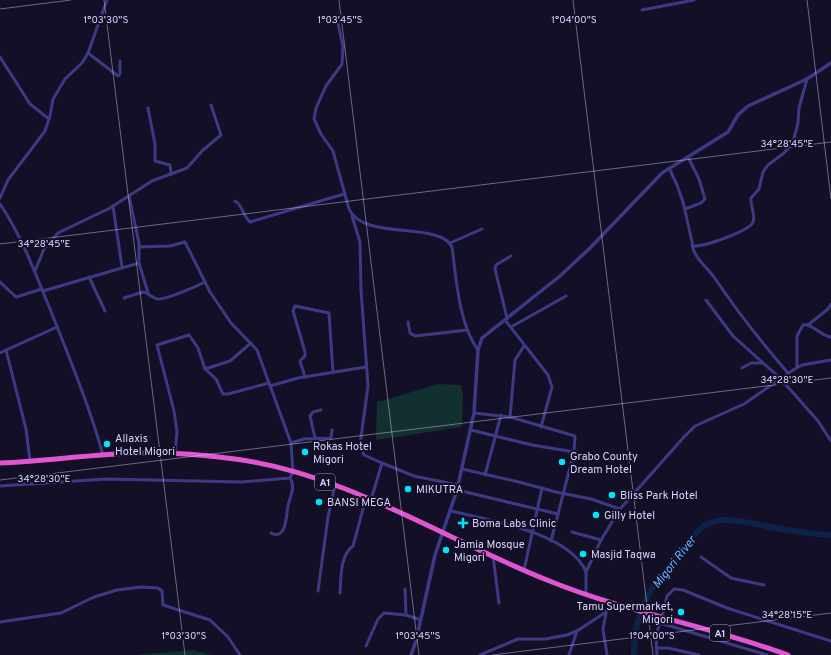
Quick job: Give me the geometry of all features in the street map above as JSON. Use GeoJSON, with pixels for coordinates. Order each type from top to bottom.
{"type":"FeatureCollection","features":[{"type":"Feature","properties":{"kind":"highway","name":"A1"},"geometry":{"type":"LineString","coordinates":[[0,463],[140,453],[174,454],[236,460],[293,472],[335,485],[369,499],[524,571],[586,595],[662,617],[775,653],[788,655]]}},
{"type":"Feature","properties":{"kind":"street"},"geometry":{"type":"LineString","coordinates":[[0,198],[8,180],[43,134],[49,119],[53,99],[65,80],[82,63],[88,53],[107,0]]}},
{"type":"Feature","properties":{"kind":"street"},"geometry":{"type":"LineString","coordinates":[[642,10],[694,0]]}},
{"type":"Feature","properties":{"kind":"street"},"geometry":{"type":"LineString","coordinates":[[338,23],[343,47],[342,64],[326,86],[316,108],[314,119],[321,134],[334,151],[342,176],[344,194],[360,242],[360,271],[368,393],[360,445],[364,454],[382,464],[414,476],[458,485]]}},
{"type":"Feature","properties":{"kind":"street"},"geometry":{"type":"LineString","coordinates":[[88,53],[118,76],[120,74],[120,61]]}},
{"type":"Feature","properties":{"kind":"street"},"geometry":{"type":"LineString","coordinates":[[0,57],[30,104],[49,119]]}},
{"type":"Feature","properties":{"kind":"street"},"geometry":{"type":"LineString","coordinates":[[411,655],[421,620],[433,562],[451,511],[471,430],[474,413],[478,350],[484,335],[560,276],[590,248],[655,179],[669,168],[728,132],[738,115],[748,106],[807,79],[831,63]]}},
{"type":"Feature","properties":{"kind":"street"},"geometry":{"type":"LineString","coordinates":[[692,244],[696,246],[729,237],[749,228],[752,224],[754,218],[750,200],[752,195],[758,190],[763,172],[768,165],[784,153],[794,142],[799,108],[807,79]]}},
{"type":"Feature","properties":{"kind":"street"},"geometry":{"type":"LineString","coordinates":[[35,270],[44,249],[55,235],[113,206],[152,181],[187,168],[203,150],[221,136],[211,105]]}},
{"type":"Feature","properties":{"kind":"street"},"geometry":{"type":"LineString","coordinates":[[148,108],[154,138],[156,161],[170,165],[171,174]]}},
{"type":"Feature","properties":{"kind":"street"},"geometry":{"type":"LineString","coordinates":[[685,209],[701,203],[705,199],[699,179],[688,157]]}},
{"type":"Feature","properties":{"kind":"street"},"geometry":{"type":"LineString","coordinates":[[669,168],[677,185],[685,209],[692,244],[697,258],[713,276],[742,318],[788,373]]}},
{"type":"Feature","properties":{"kind":"street"},"geometry":{"type":"LineString","coordinates":[[235,201],[239,204],[248,221],[252,222],[344,194]]}},
{"type":"Feature","properties":{"kind":"street"},"geometry":{"type":"LineString","coordinates":[[129,196],[139,247],[140,263],[148,293]]}},
{"type":"Feature","properties":{"kind":"street"},"geometry":{"type":"LineString","coordinates":[[0,204],[16,228],[35,270],[77,373],[102,455]]}},
{"type":"Feature","properties":{"kind":"street"},"geometry":{"type":"LineString","coordinates":[[113,206],[122,267]]}},
{"type":"Feature","properties":{"kind":"street"},"geometry":{"type":"LineString","coordinates":[[352,215],[358,219],[379,227],[436,236],[447,240],[450,243],[467,330],[471,340],[478,350]]}},
{"type":"Feature","properties":{"kind":"street"},"geometry":{"type":"LineString","coordinates":[[450,243],[482,229]]}},
{"type":"Feature","properties":{"kind":"street"},"geometry":{"type":"LineString","coordinates":[[139,247],[168,246],[184,241],[205,282],[231,323],[257,350],[292,443],[293,472],[290,478],[293,485],[286,526],[279,534],[275,535],[271,533]]}},
{"type":"Feature","properties":{"kind":"street"},"geometry":{"type":"LineString","coordinates":[[511,256],[496,265],[495,269],[506,319],[524,346],[548,375],[552,384],[541,427]]}},
{"type":"Feature","properties":{"kind":"street"},"geometry":{"type":"LineString","coordinates":[[0,282],[16,297],[140,263]]}},
{"type":"Feature","properties":{"kind":"street"},"geometry":{"type":"LineString","coordinates":[[89,278],[105,311]]}},
{"type":"Feature","properties":{"kind":"street"},"geometry":{"type":"LineString","coordinates":[[124,298],[141,293],[148,293],[155,298],[161,299],[205,282]]}},
{"type":"Feature","properties":{"kind":"street"},"geometry":{"type":"LineString","coordinates":[[511,327],[566,296]]}},
{"type":"Feature","properties":{"kind":"street"},"geometry":{"type":"LineString","coordinates":[[706,300],[733,336],[780,378],[818,421],[831,441]]}},
{"type":"Feature","properties":{"kind":"street"},"geometry":{"type":"LineString","coordinates":[[797,367],[797,336],[801,327],[804,324],[808,325],[828,309],[831,304]]}},
{"type":"Feature","properties":{"kind":"street"},"geometry":{"type":"LineString","coordinates":[[305,377],[300,361],[305,356],[305,352],[293,311],[295,306],[329,313],[330,348],[333,372]]}},
{"type":"Feature","properties":{"kind":"street"},"geometry":{"type":"LineString","coordinates":[[408,322],[410,333],[416,336],[467,330]]}},
{"type":"Feature","properties":{"kind":"street"},"geometry":{"type":"LineString","coordinates":[[808,325],[823,335],[831,337]]}},
{"type":"Feature","properties":{"kind":"street"},"geometry":{"type":"LineString","coordinates":[[0,353],[57,327]]}},
{"type":"Feature","properties":{"kind":"street"},"geometry":{"type":"LineString","coordinates":[[174,454],[176,432],[174,412],[157,345],[189,335],[198,348],[205,369],[216,379],[222,392],[226,394],[305,377],[366,367]]}},
{"type":"Feature","properties":{"kind":"street"},"geometry":{"type":"LineString","coordinates":[[205,369],[230,361],[251,343]]}},
{"type":"Feature","properties":{"kind":"street"},"geometry":{"type":"LineString","coordinates":[[510,417],[515,360],[524,346]]}},
{"type":"Feature","properties":{"kind":"street"},"geometry":{"type":"LineString","coordinates":[[6,350],[26,429],[30,461]]}},
{"type":"Feature","properties":{"kind":"street"},"geometry":{"type":"LineString","coordinates":[[751,363],[754,355]]}},
{"type":"Feature","properties":{"kind":"street"},"geometry":{"type":"LineString","coordinates":[[586,595],[586,572],[601,540],[620,509],[690,430],[735,409],[797,367],[831,360]]}},
{"type":"Feature","properties":{"kind":"street"},"geometry":{"type":"LineString","coordinates":[[742,368],[751,363],[762,363]]}},
{"type":"Feature","properties":{"kind":"street"},"geometry":{"type":"LineString","coordinates":[[315,438],[310,416],[313,412],[321,410]]}},
{"type":"Feature","properties":{"kind":"street"},"geometry":{"type":"LineString","coordinates":[[474,413],[501,415],[574,435],[576,440],[574,452],[551,541]]}},
{"type":"Feature","properties":{"kind":"street"},"geometry":{"type":"LineString","coordinates":[[485,475],[501,415]]}},
{"type":"Feature","properties":{"kind":"street"},"geometry":{"type":"LineString","coordinates":[[292,443],[298,440],[331,438],[332,430]]}},
{"type":"Feature","properties":{"kind":"street"},"geometry":{"type":"LineString","coordinates":[[471,430],[574,452]]}},
{"type":"Feature","properties":{"kind":"street"},"geometry":{"type":"LineString","coordinates":[[340,593],[347,549],[353,546],[382,464]]}},
{"type":"Feature","properties":{"kind":"street"},"geometry":{"type":"LineString","coordinates":[[462,469],[603,502],[620,509]]}},
{"type":"Feature","properties":{"kind":"street"},"geometry":{"type":"LineString","coordinates":[[0,486],[106,479],[160,481],[209,480],[242,482],[290,478]]}},
{"type":"Feature","properties":{"kind":"street"},"geometry":{"type":"LineString","coordinates":[[318,591],[328,517],[335,485]]}},
{"type":"Feature","properties":{"kind":"street"},"geometry":{"type":"LineString","coordinates":[[524,571],[542,488]]}},
{"type":"Feature","properties":{"kind":"street"},"geometry":{"type":"LineString","coordinates":[[457,490],[558,514]]}},
{"type":"Feature","properties":{"kind":"street"},"geometry":{"type":"LineString","coordinates":[[451,511],[532,531],[578,558],[586,572]]}},
{"type":"Feature","properties":{"kind":"street"},"geometry":{"type":"LineString","coordinates":[[572,532],[601,540]]}},
{"type":"Feature","properties":{"kind":"street"},"geometry":{"type":"LineString","coordinates":[[493,556],[499,603]]}},
{"type":"Feature","properties":{"kind":"street"},"geometry":{"type":"LineString","coordinates":[[701,557],[731,578],[764,585]]}},
{"type":"Feature","properties":{"kind":"street"},"geometry":{"type":"LineString","coordinates":[[0,622],[61,613],[94,597],[118,590],[136,587],[158,588],[162,591],[163,605],[210,620],[228,637],[240,655]]}},
{"type":"Feature","properties":{"kind":"street"},"geometry":{"type":"LineString","coordinates":[[405,589],[406,615]]}},
{"type":"Feature","properties":{"kind":"street"},"geometry":{"type":"LineString","coordinates":[[657,655],[655,639],[668,593],[672,589],[678,589],[727,608],[831,640]]}},
{"type":"Feature","properties":{"kind":"street"},"geometry":{"type":"LineString","coordinates":[[607,655],[603,637],[608,602]]}},
{"type":"Feature","properties":{"kind":"street"},"geometry":{"type":"LineString","coordinates":[[480,655],[518,638],[551,639],[577,631],[606,612]]}},
{"type":"Feature","properties":{"kind":"street"},"geometry":{"type":"LineString","coordinates":[[366,646],[382,615],[387,613],[406,615],[421,620]]}},
{"type":"Feature","properties":{"kind":"street"},"geometry":{"type":"LineString","coordinates":[[660,622],[767,655]]}},
{"type":"Feature","properties":{"kind":"street"},"geometry":{"type":"LineString","coordinates":[[569,655],[577,631]]}},
{"type":"Feature","properties":{"kind":"street"},"geometry":{"type":"LineString","coordinates":[[656,648],[668,648],[699,655]]}},
{"type":"Feature","properties":{"kind":"green space"},"geometry":{"type":"Polygon","coordinates":[[[438,384],[461,385],[463,395],[462,427],[376,440],[377,401],[382,401],[438,384]]]}},
{"type":"Feature","properties":{"kind":"green space"},"geometry":{"type":"Polygon","coordinates":[[[193,650],[211,655],[134,655],[193,650]]]}},
{"type":"Feature","properties":{"kind":"waterway","name":"Migori River"},"geometry":{"type":"LineString","coordinates":[[634,655],[637,626],[647,597],[660,578],[701,528],[713,522],[734,520],[794,531],[831,535]]}},
{"type":"Feature","properties":{"kind":"place","name":"Allaxis Hotel Migori"},"geometry":{"type":"Point","coordinates":[107,444]}},
{"type":"Feature","properties":{"kind":"place","name":"Rokas Hotel Migori"},"geometry":{"type":"Point","coordinates":[305,452]}},
{"type":"Feature","properties":{"kind":"place","name":"Grabo County Dream Hotel"},"geometry":{"type":"Point","coordinates":[562,462]}},
{"type":"Feature","properties":{"kind":"place","name":"MIKUTRA"},"geometry":{"type":"Point","coordinates":[408,489]}},
{"type":"Feature","properties":{"kind":"place","name":"Bliss Park Hotel"},"geometry":{"type":"Point","coordinates":[612,495]}},
{"type":"Feature","properties":{"kind":"place","name":"BANSI MEGA"},"geometry":{"type":"Point","coordinates":[319,502]}},
{"type":"Feature","properties":{"kind":"place","name":"Gilly Hotel"},"geometry":{"type":"Point","coordinates":[596,515]}},
{"type":"Feature","properties":{"kind":"place","name":"Boma Labs Clinic"},"geometry":{"type":"Point","coordinates":[463,523]}},
{"type":"Feature","properties":{"kind":"place","name":"Jamia Mosque Migori"},"geometry":{"type":"Point","coordinates":[446,550]}},
{"type":"Feature","properties":{"kind":"place","name":"Masjid Taqwa"},"geometry":{"type":"Point","coordinates":[583,554]}},
{"type":"Feature","properties":{"kind":"place","name":"Tamu Supermarket, Migori"},"geometry":{"type":"Point","coordinates":[681,612]}}]}
